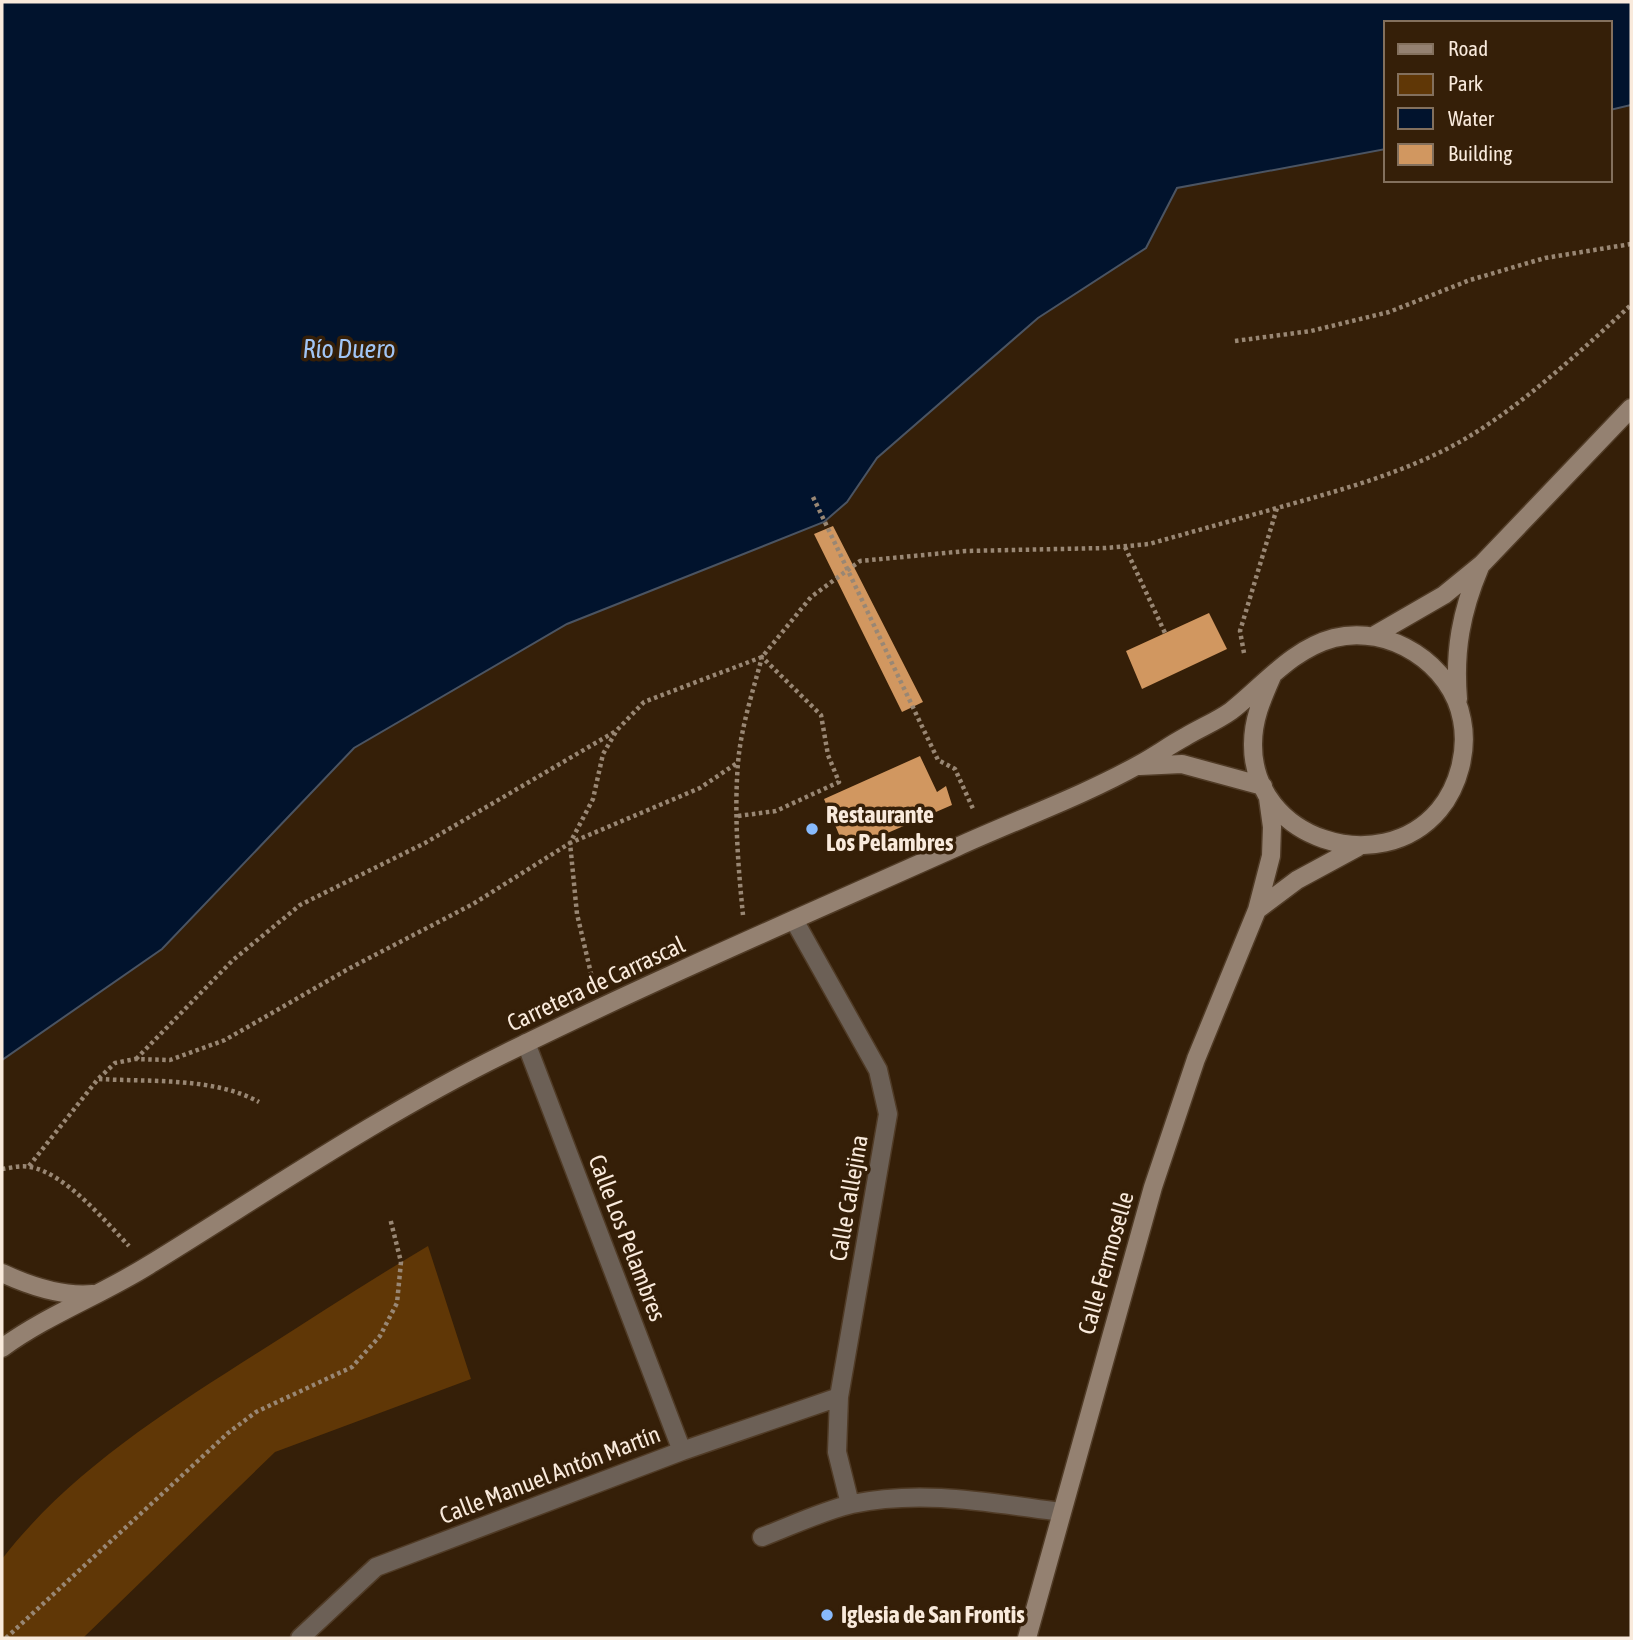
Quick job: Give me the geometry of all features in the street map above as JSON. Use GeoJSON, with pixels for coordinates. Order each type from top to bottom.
{"type":"FeatureCollection","features":[{"type":"Feature","properties":{"kind":"main road"},"geometry":{"type":"LineString","coordinates":[[1373,636],[1444,595],[1482,564],[1631,408]]}},
{"type":"Feature","properties":{"kind":"main road"},"geometry":{"type":"LineString","coordinates":[[1257,910],[1297,880],[1357,847],[1402,838],[1438,811],[1461,771],[1464,726],[1458,704],[1455,661],[1460,623],[1482,564]]}},
{"type":"Feature","properties":{"kind":"main road"},"geometry":{"type":"LineString","coordinates":[[1357,847],[1331,843],[1306,833],[1284,817],[1265,790],[1252,747],[1257,710],[1273,674],[1301,652],[1336,638],[1373,636],[1409,648],[1438,671],[1458,704]]}},
{"type":"Feature","properties":{"kind":"main road","name":"Carretera de Carrascal"},"geometry":{"type":"LineString","coordinates":[[2,1348],[30,1329],[127,1279],[373,1124],[526,1043],[1137,766],[1227,714],[1273,674]]}},
{"type":"Feature","properties":{"kind":"main road","name":"Carretera de Carrascal"},"geometry":{"type":"LineString","coordinates":[[1137,766],[1182,764],[1265,790]]}},
{"type":"Feature","properties":{"kind":"main road","name":"Calle Fermoselle"},"geometry":{"type":"LineString","coordinates":[[1027,1638],[1153,1186],[1196,1059],[1257,910],[1271,856],[1272,827],[1265,790]]}},
{"type":"Feature","properties":{"kind":"main road","name":"Carretera de Carrascal"},"geometry":{"type":"LineString","coordinates":[[2,1273],[59,1292],[76,1295],[100,1293]]}},
{"type":"Feature","properties":{"kind":"street","name":"Calle Callejina"},"geometry":{"type":"LineString","coordinates":[[794,920],[878,1070],[888,1114],[839,1397],[837,1452],[850,1504]]}},
{"type":"Feature","properties":{"kind":"street","name":"Calle Los Pelambres"},"geometry":{"type":"LineString","coordinates":[[526,1043],[682,1451]]}},
{"type":"Feature","properties":{"kind":"street","name":"Calle Manuel Antón Martín"},"geometry":{"type":"LineString","coordinates":[[300,1638],[376,1567],[682,1451],[839,1397]]}},
{"type":"Feature","properties":{"kind":"street"},"geometry":{"type":"LineString","coordinates":[[761,1537],[850,1504],[904,1496],[945,1497],[1061,1512]]}},
{"type":"Feature","properties":{"kind":"path"},"geometry":{"type":"LineString","coordinates":[[1235,341],[1311,331],[1350,322],[1389,312],[1470,279],[1545,258],[1631,244]]}},
{"type":"Feature","properties":{"kind":"path"},"geometry":{"type":"LineString","coordinates":[[754,939],[743,915],[738,763],[761,657],[811,597],[860,561],[914,555],[1149,544],[1374,480],[1473,435],[1573,358],[1631,305]]}},
{"type":"Feature","properties":{"kind":"path"},"geometry":{"type":"LineString","coordinates":[[813,497],[938,760],[955,769],[974,811]]}},
{"type":"Feature","properties":{"kind":"path"},"geometry":{"type":"LineString","coordinates":[[1244,653],[1240,631],[1278,508]]}},
{"type":"Feature","properties":{"kind":"path"},"geometry":{"type":"LineString","coordinates":[[1125,547],[1165,633]]}},
{"type":"Feature","properties":{"kind":"path"},"geometry":{"type":"LineString","coordinates":[[593,983],[577,914],[570,843],[593,799],[604,754],[617,730],[643,702],[761,657]]}},
{"type":"Feature","properties":{"kind":"path"},"geometry":{"type":"LineString","coordinates":[[738,816],[776,811],[839,782],[828,755],[821,715],[761,657]]}},
{"type":"Feature","properties":{"kind":"path"},"geometry":{"type":"LineString","coordinates":[[135,1059],[233,960],[300,905],[425,843],[617,730]]}},
{"type":"Feature","properties":{"kind":"path"},"geometry":{"type":"LineString","coordinates":[[29,1166],[98,1079],[115,1063],[135,1059],[170,1060],[225,1040],[350,968],[473,904],[570,843],[700,788],[738,763]]}},
{"type":"Feature","properties":{"kind":"path"},"geometry":{"type":"LineString","coordinates":[[98,1079],[183,1084],[244,1094],[259,1102]]}},
{"type":"Feature","properties":{"kind":"path"},"geometry":{"type":"LineString","coordinates":[[2,1169],[29,1166],[54,1177],[92,1208],[130,1246]]}},
{"type":"Feature","properties":{"kind":"path"},"geometry":{"type":"LineString","coordinates":[[6,1638],[228,1433],[256,1412],[352,1367],[380,1336],[397,1303],[401,1262],[390,1218]]}},
{"type":"Feature","properties":{"kind":"green space"},"geometry":{"type":"Polygon","coordinates":[[[428,1246],[471,1379],[275,1452],[83,1638],[2,1638],[2,1559],[59,1497],[157,1419],[428,1246]]]}},
{"type":"Feature","properties":{"kind":"water","name":"Río Duero"},"geometry":{"type":"Polygon","coordinates":[[[2,2],[1631,2],[1631,105],[1612,110],[1612,21],[1384,21],[1384,149],[1177,188],[1146,248],[1038,318],[877,458],[847,502],[824,522],[567,624],[354,748],[162,949],[2,1060],[2,2]]]}},
{"type":"Feature","properties":{"kind":"building"},"geometry":{"type":"Polygon","coordinates":[[[833,526],[923,702],[902,712],[814,534],[833,526]]]}},
{"type":"Feature","properties":{"kind":"building"},"geometry":{"type":"Polygon","coordinates":[[[1209,613],[1227,649],[1142,689],[1126,651],[1209,613]]]}},
{"type":"Feature","properties":{"kind":"building"},"geometry":{"type":"Polygon","coordinates":[[[920,756],[937,792],[946,786],[952,805],[846,851],[824,799],[920,756]]]}},
{"type":"Feature","properties":{"kind":"place","name":"Restaurante Los Pelambres"},"geometry":{"type":"Point","coordinates":[812,829]}},
{"type":"Feature","properties":{"kind":"place","name":"Iglesia de San Frontis"},"geometry":{"type":"Point","coordinates":[827,1615]}}]}
